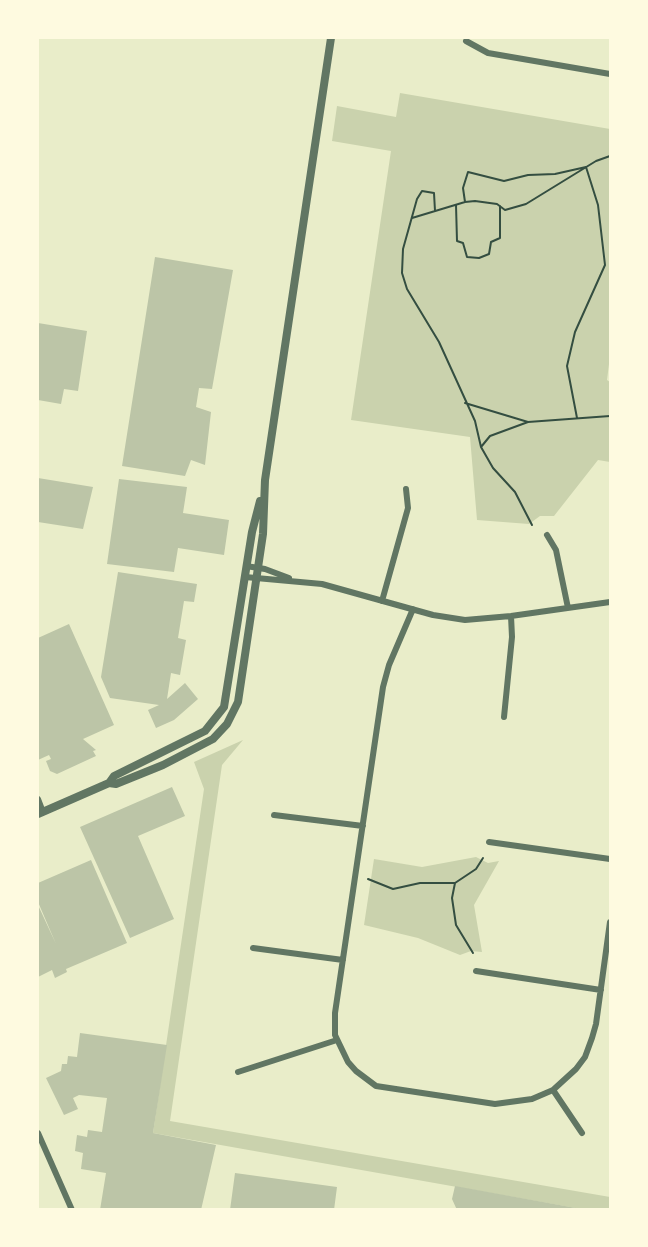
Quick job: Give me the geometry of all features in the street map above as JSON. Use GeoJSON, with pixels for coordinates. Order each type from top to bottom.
{"type":"FeatureCollection","features":[{"type":"Feature","properties":{"kind":"street"},"geometry":{"type":"LineString","coordinates":[[38,799],[40,813],[110,783],[116,784],[203,745],[213,740],[227,724],[238,702],[262,534],[266,480],[331,38]]}},
{"type":"Feature","properties":{"kind":"street"},"geometry":{"type":"LineString","coordinates":[[466,41],[488,53],[610,74]]}},
{"type":"Feature","properties":{"kind":"street"},"geometry":{"type":"LineString","coordinates":[[110,783],[114,776],[205,731],[224,707],[252,532],[266,480]]}},
{"type":"Feature","properties":{"kind":"street"},"geometry":{"type":"LineString","coordinates":[[382,601],[408,508],[406,489]]}},
{"type":"Feature","properties":{"kind":"street"},"geometry":{"type":"LineString","coordinates":[[547,535],[556,550],[568,608]]}},
{"type":"Feature","properties":{"kind":"street"},"geometry":{"type":"LineString","coordinates":[[246,566],[296,580]]}},
{"type":"Feature","properties":{"kind":"street"},"geometry":{"type":"LineString","coordinates":[[245,577],[322,584],[433,615],[465,620],[610,602]]}},
{"type":"Feature","properties":{"kind":"street"},"geometry":{"type":"LineString","coordinates":[[413,609],[385,678],[335,1012],[334,1027],[337,1040],[348,1062],[369,1082],[382,1088],[495,1104],[525,1100],[553,1090],[576,1069],[585,1057],[596,1024],[610,922]]}},
{"type":"Feature","properties":{"kind":"street"},"geometry":{"type":"LineString","coordinates":[[504,717],[512,637],[511,616]]}},
{"type":"Feature","properties":{"kind":"street"},"geometry":{"type":"LineString","coordinates":[[274,815],[363,826]]}},
{"type":"Feature","properties":{"kind":"street"},"geometry":{"type":"LineString","coordinates":[[489,842],[610,859]]}},
{"type":"Feature","properties":{"kind":"street"},"geometry":{"type":"LineString","coordinates":[[253,948],[343,960]]}},
{"type":"Feature","properties":{"kind":"street"},"geometry":{"type":"LineString","coordinates":[[476,971],[601,990]]}},
{"type":"Feature","properties":{"kind":"street"},"geometry":{"type":"LineString","coordinates":[[238,1072],[337,1040]]}},
{"type":"Feature","properties":{"kind":"street"},"geometry":{"type":"LineString","coordinates":[[553,1090],[582,1133]]}},
{"type":"Feature","properties":{"kind":"street"},"geometry":{"type":"LineString","coordinates":[[38,1132],[72,1209]]}},
{"type":"Feature","properties":{"kind":"path"},"geometry":{"type":"LineString","coordinates":[[412,218],[465,202],[497,204],[506,210],[526,204],[586,167],[610,156]]}},
{"type":"Feature","properties":{"kind":"path"},"geometry":{"type":"LineString","coordinates":[[465,202],[463,188],[468,172],[504,180],[528,175],[555,174],[586,167]]}},
{"type":"Feature","properties":{"kind":"path"},"geometry":{"type":"LineString","coordinates":[[577,418],[567,366],[575,332],[605,266],[598,206],[586,167]]}},
{"type":"Feature","properties":{"kind":"path"},"geometry":{"type":"LineString","coordinates":[[435,211],[434,193],[422,191],[417,199],[404,249],[402,273],[407,289],[438,342],[475,421],[481,447],[494,468],[515,492],[532,525]]}},
{"type":"Feature","properties":{"kind":"path"},"geometry":{"type":"LineString","coordinates":[[456,205],[456,241],[463,243],[467,257],[473,258],[489,254],[491,243],[500,238],[501,206]]}},
{"type":"Feature","properties":{"kind":"path"},"geometry":{"type":"LineString","coordinates":[[465,403],[528,422]]}},
{"type":"Feature","properties":{"kind":"path"},"geometry":{"type":"LineString","coordinates":[[481,447],[490,436],[528,422],[610,416]]}},
{"type":"Feature","properties":{"kind":"path"},"geometry":{"type":"LineString","coordinates":[[368,879],[393,889],[420,883],[455,883],[476,869],[483,858]]}},
{"type":"Feature","properties":{"kind":"path"},"geometry":{"type":"LineString","coordinates":[[455,883],[452,898],[456,925],[473,953]]}},
{"type":"Feature","properties":{"kind":"green space"},"geometry":{"type":"Polygon","coordinates":[[[400,93],[610,129],[610,356],[607,380],[610,382],[610,462],[598,460],[554,516],[540,516],[529,524],[477,520],[470,437],[351,420],[391,151],[332,141],[337,106],[396,117],[400,93]]]}},
{"type":"Feature","properties":{"kind":"green space"},"geometry":{"type":"Polygon","coordinates":[[[243,740],[222,765],[170,1121],[610,1197],[610,1209],[581,1209],[153,1133],[204,789],[194,762],[243,740]]]}},
{"type":"Feature","properties":{"kind":"green space"},"geometry":{"type":"Polygon","coordinates":[[[476,857],[488,863],[499,861],[474,905],[482,952],[471,951],[460,955],[418,938],[364,925],[374,859],[422,867],[476,857]]]}},
{"type":"Feature","properties":{"kind":"building"},"geometry":{"type":"Polygon","coordinates":[[[155,257],[233,270],[212,389],[199,388],[196,407],[211,412],[205,465],[191,460],[185,476],[122,466],[155,257]]]}},
{"type":"Feature","properties":{"kind":"building"},"geometry":{"type":"Polygon","coordinates":[[[38,323],[87,331],[78,391],[64,389],[61,404],[38,400],[38,323]]]}},
{"type":"Feature","properties":{"kind":"building"},"geometry":{"type":"Polygon","coordinates":[[[38,478],[93,487],[83,529],[38,522],[38,478]]]}},
{"type":"Feature","properties":{"kind":"building"},"geometry":{"type":"Polygon","coordinates":[[[119,479],[187,487],[183,513],[229,520],[224,555],[178,548],[174,572],[107,564],[119,479]]]}},
{"type":"Feature","properties":{"kind":"building"},"geometry":{"type":"Polygon","coordinates":[[[118,572],[197,584],[194,602],[184,601],[178,638],[186,640],[180,675],[171,673],[167,699],[185,683],[198,699],[174,720],[156,728],[148,710],[159,705],[110,698],[101,677],[118,572]]]}},
{"type":"Feature","properties":{"kind":"building"},"geometry":{"type":"Polygon","coordinates":[[[69,624],[114,725],[83,739],[96,750],[93,751],[96,756],[57,774],[50,771],[46,761],[51,759],[49,755],[38,760],[38,638],[69,624]]]}},
{"type":"Feature","properties":{"kind":"building"},"geometry":{"type":"Polygon","coordinates":[[[172,787],[185,816],[138,836],[174,919],[130,938],[80,827],[172,787]]]}},
{"type":"Feature","properties":{"kind":"building"},"geometry":{"type":"Polygon","coordinates":[[[91,860],[127,943],[66,969],[67,972],[55,978],[52,970],[38,977],[38,905],[56,944],[38,902],[38,883],[91,860]]]}},
{"type":"Feature","properties":{"kind":"building"},"geometry":{"type":"Polygon","coordinates":[[[80,1033],[167,1045],[153,1133],[216,1145],[201,1210],[100,1210],[106,1173],[81,1169],[83,1153],[75,1151],[77,1135],[87,1137],[88,1130],[102,1132],[107,1098],[79,1095],[73,1098],[78,1109],[64,1115],[46,1078],[61,1071],[62,1064],[67,1064],[68,1056],[77,1057],[80,1033]]]}},
{"type":"Feature","properties":{"kind":"building"},"geometry":{"type":"Polygon","coordinates":[[[235,1173],[337,1187],[334,1210],[230,1210],[235,1173]]]}},
{"type":"Feature","properties":{"kind":"building"},"geometry":{"type":"Polygon","coordinates":[[[455,1186],[576,1208],[576,1210],[457,1210],[452,1199],[455,1186]]]}}]}
